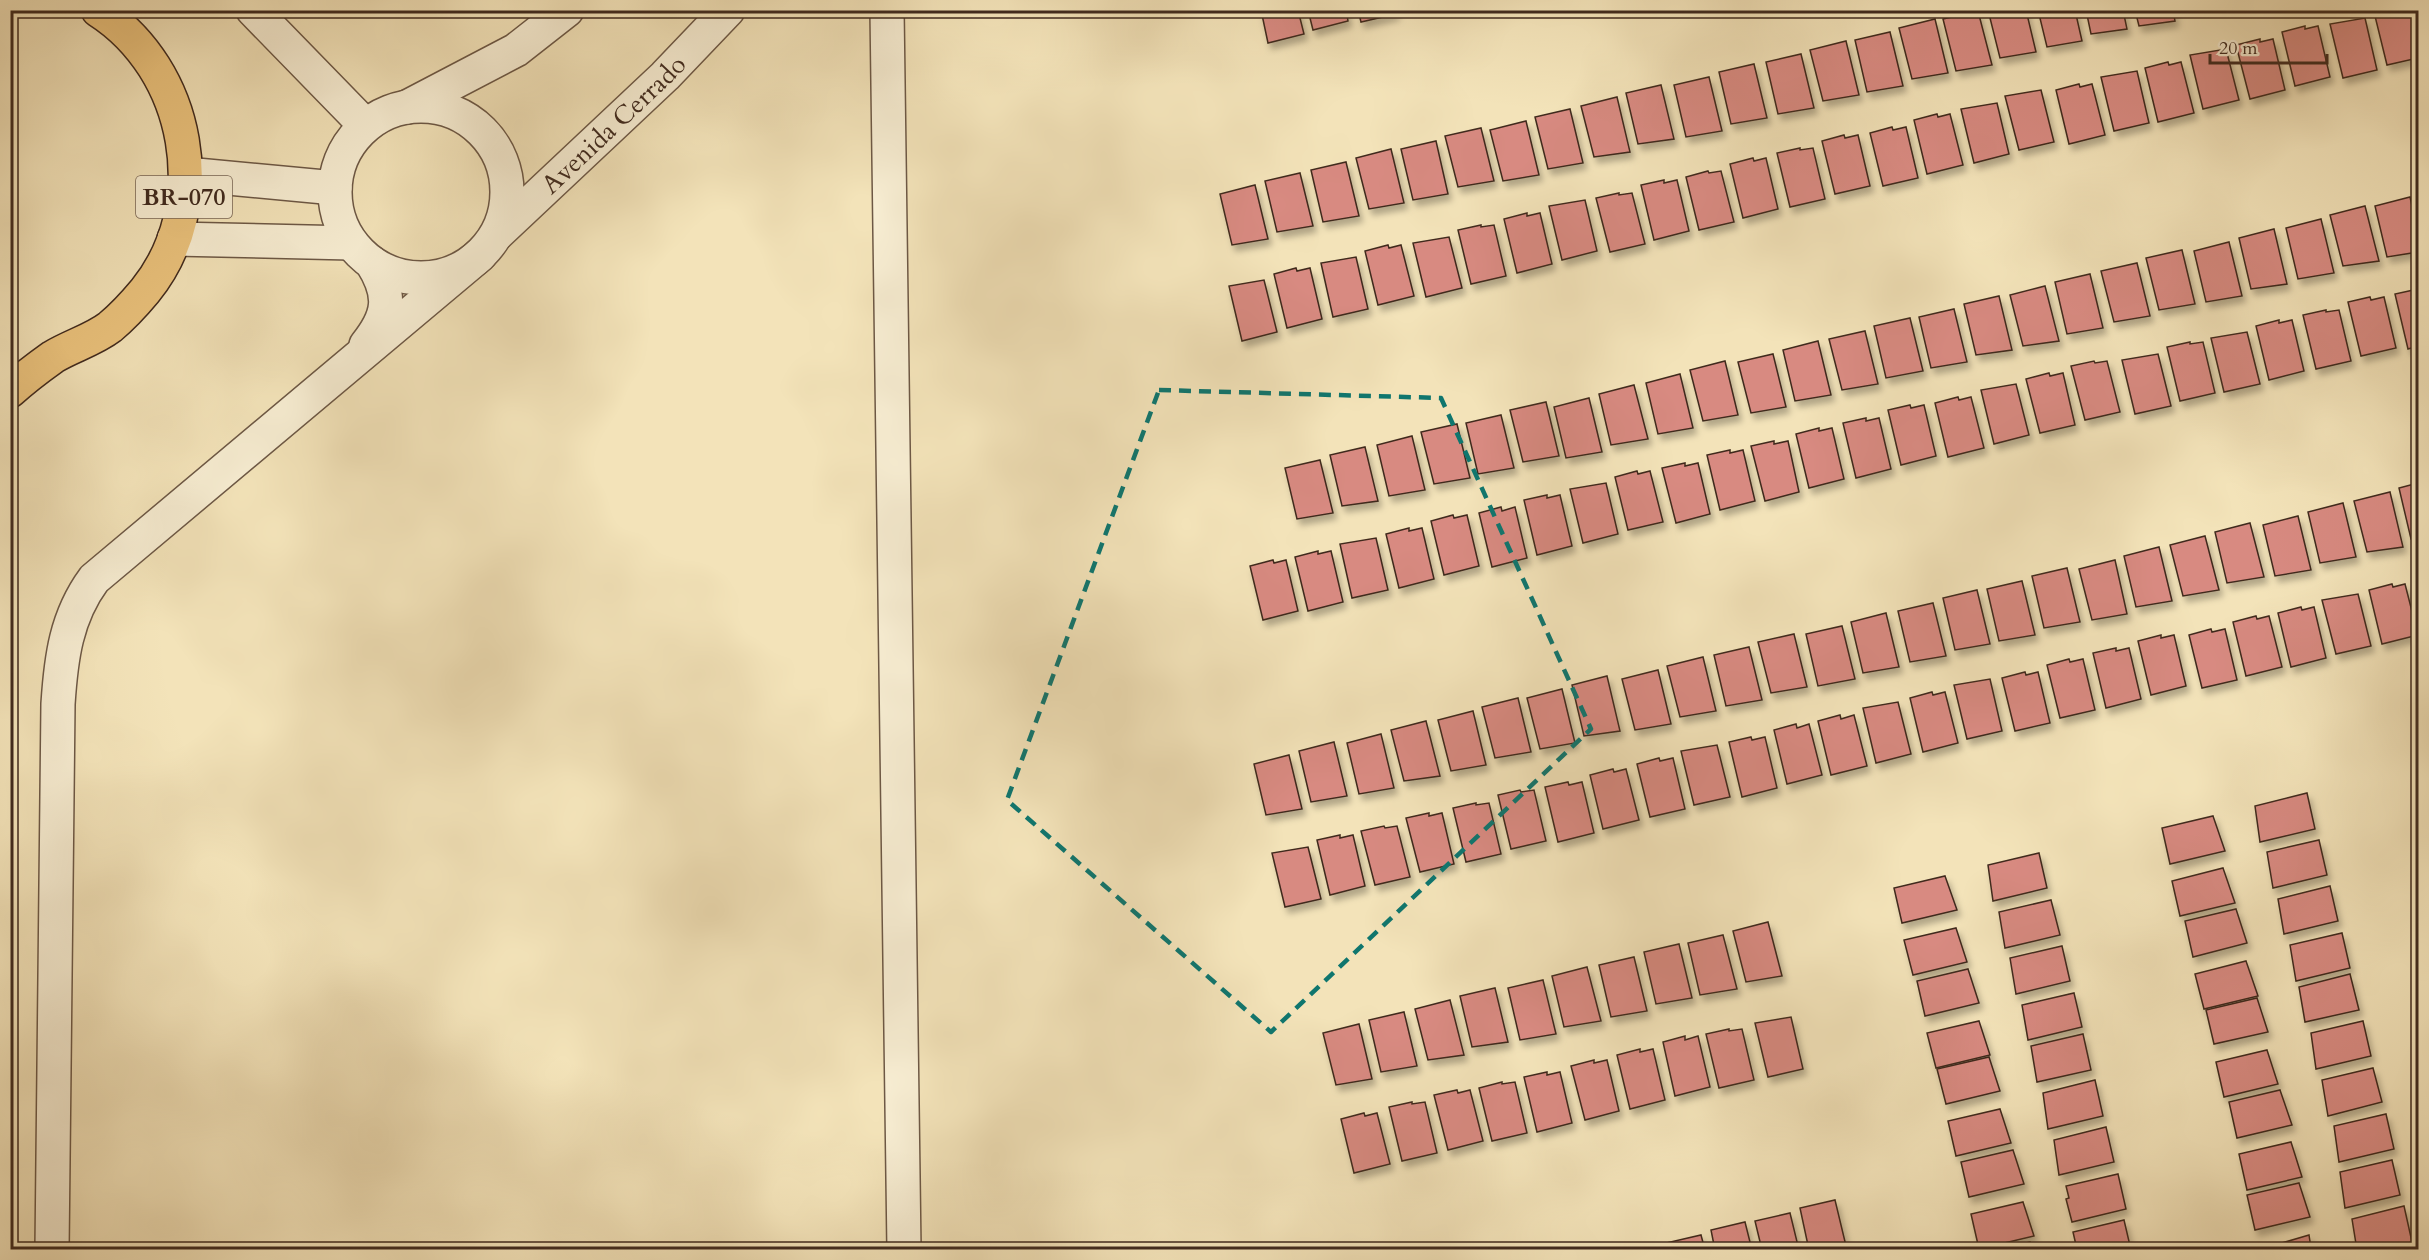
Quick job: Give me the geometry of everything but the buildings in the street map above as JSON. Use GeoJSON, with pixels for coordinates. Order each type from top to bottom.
{"type":"FeatureCollection","features":[{"type":"Feature","properties":{"kind":"highway","name":"BR-070"},"geometry":{"type":"LineString","coordinates":[[10,391],[53,357],[109,327],[145,291],[161,268],[174,239],[183,204],[186,174],[182,135],[173,102],[158,71],[137,43],[98,10]]}},
{"type":"Feature","properties":{"kind":"street"},"geometry":{"type":"LineString","coordinates":[[253,10],[365,125],[342,159],[335,188],[339,217],[384,282],[387,298],[381,320],[354,361]]}},
{"type":"Feature","properties":{"kind":"street","name":"Avenida Cerrado"},"geometry":{"type":"LineString","coordinates":[[365,125],[407,107],[516,50],[567,10]]}},
{"type":"Feature","properties":{"kind":"street","name":"Avenida Cerrado"},"geometry":{"type":"LineString","coordinates":[[174,239],[362,253],[399,275],[428,278],[456,271],[488,245],[666,76],[728,10]]}},
{"type":"Feature","properties":{"kind":"street"},"geometry":{"type":"LineString","coordinates":[[886,10],[904,1250]]}},
{"type":"Feature","properties":{"kind":"street","name":"Avenida Cerrado"},"geometry":{"type":"LineString","coordinates":[[407,107],[435,106],[461,115],[484,132],[500,154],[507,180],[507,208],[488,245]]}},
{"type":"Feature","properties":{"kind":"street"},"geometry":{"type":"LineString","coordinates":[[186,174],[335,188]]}},
{"type":"Feature","properties":{"kind":"street"},"geometry":{"type":"LineString","coordinates":[[52,1250],[58,704],[61,660],[69,626],[79,599],[94,579],[354,361],[488,245]]}},
{"type":"Feature","properties":{"kind":"highlighted area"},"geometry":{"type":"Polygon","coordinates":[[[1159,390],[1441,398],[1591,729],[1271,1032],[1007,800],[1159,390]]]}}]}
